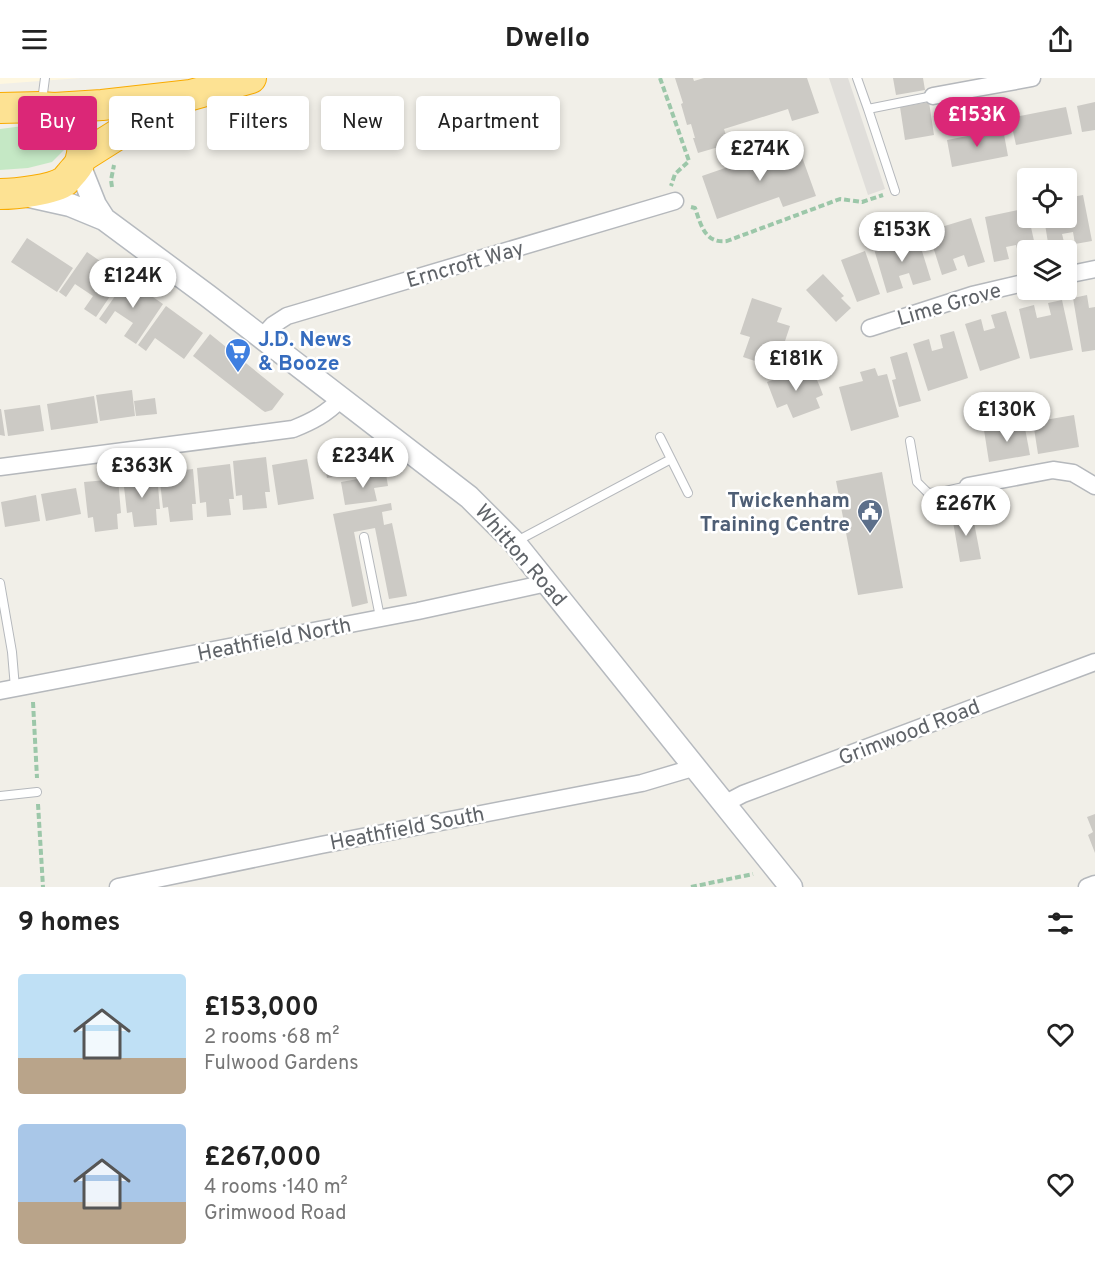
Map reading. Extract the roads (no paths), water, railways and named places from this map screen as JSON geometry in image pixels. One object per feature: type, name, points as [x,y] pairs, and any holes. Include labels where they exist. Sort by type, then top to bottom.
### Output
[{"type":"highway","points":[[97,105],[251,78]]},
{"type":"highway","points":[[10,194],[46,188],[64,182],[80,161],[120,133],[200,88]]},
{"type":"highway","points":[[0,108],[18,108]]},
{"type":"highway","points":[[80,161],[82,150]]},
{"type":"main road","name":"Whitton Road","points":[[80,161],[92,198],[105,219]]},
{"type":"main road","name":"Whitton Road","points":[[10,194],[70,205],[105,219],[469,497],[514,542],[784,878]]},
{"type":"street","points":[[933,96],[1032,78]]},
{"type":"street","name":"Erncroft Way","points":[[262,337],[273,325],[287,316],[675,201]]},
{"type":"street","points":[[1077,273],[1095,269]]},
{"type":"street","name":"Lime Grove","points":[[870,328],[972,295],[1017,285]]},
{"type":"street","points":[[0,467],[293,429],[328,412],[341,399]]},
{"type":"street","points":[[969,486],[1053,470],[1073,473],[1095,486]]},
{"type":"street","name":"Heathfield North","points":[[8,690],[418,611],[547,583]]},
{"type":"street","name":"Grimwood Road","points":[[724,804],[743,794],[1095,662]]},
{"type":"street","name":"Heathfield South","points":[[118,887],[642,783],[696,767]]},
{"type":"lane","points":[[45,78],[46,96]]},
{"type":"lane","points":[[857,78],[895,191]]},
{"type":"lane","points":[[868,109],[933,96]]},
{"type":"lane","points":[[660,437],[688,493]]},
{"type":"lane","points":[[910,441],[917,482],[928,493],[969,486]]},
{"type":"lane","points":[[514,542],[671,459]]},
{"type":"lane","points":[[364,537],[380,617]]},
{"type":"lane","points":[[0,583],[12,652],[8,690]]},
{"type":"lane","points":[[0,796],[37,792]]},
{"type":"place","name":"J.D. News & Booze","points":[[238,374]]},
{"type":"place","name":"Twickenham Training Centre","points":[[870,535]]}]
